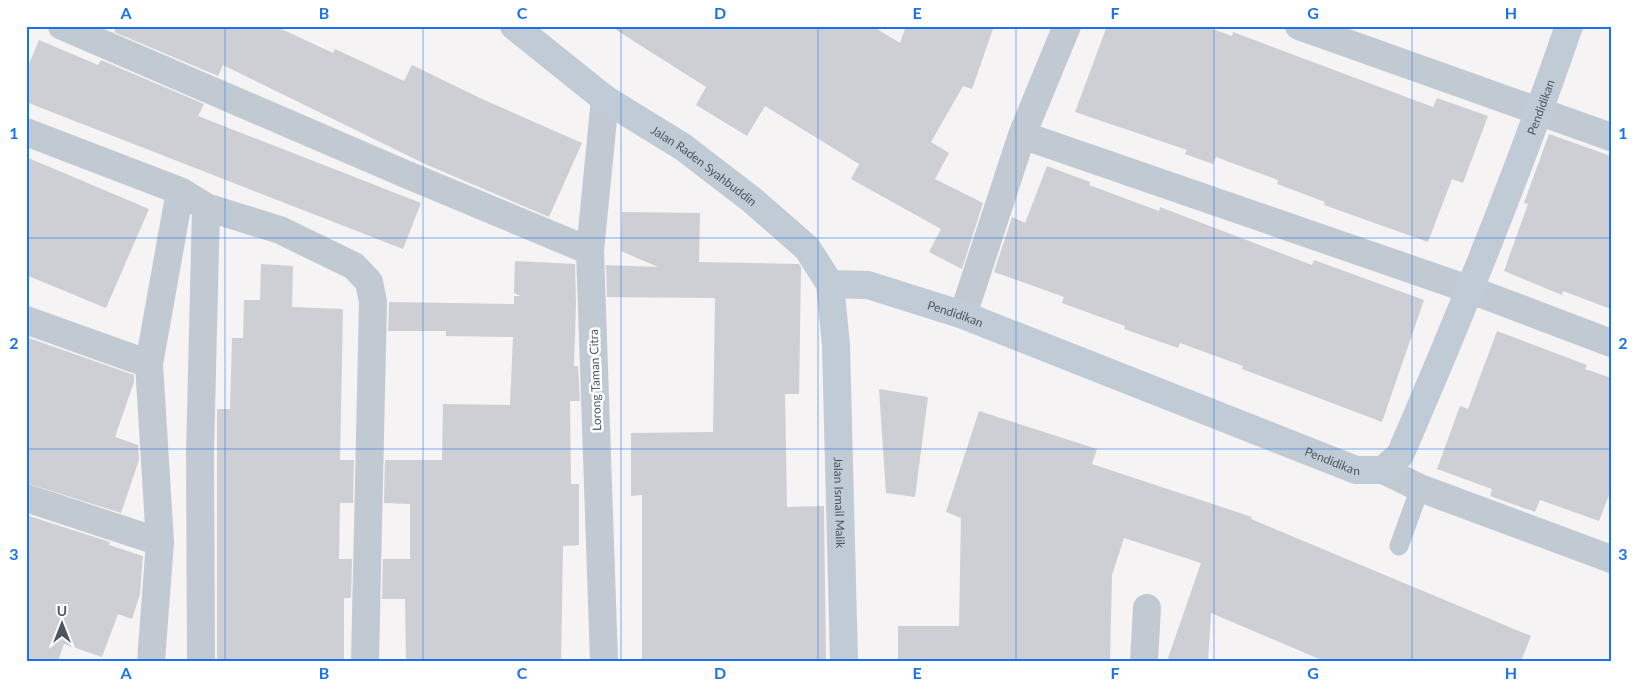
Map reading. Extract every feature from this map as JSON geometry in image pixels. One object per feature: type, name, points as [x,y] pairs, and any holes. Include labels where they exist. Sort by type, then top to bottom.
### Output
[{"type":"street","points":[[62,26],[403,173],[590,251]]},
{"type":"street","name":"Jalan Raden Syahbuddin","points":[[514,26],[606,99],[683,147],[752,200],[807,248],[830,284],[836,345]]},
{"type":"street","points":[[963,316],[1022,135],[1066,26]]},
{"type":"street","points":[[1299,26],[1611,137]]},
{"type":"street","name":"Pendidikan","points":[[830,284],[868,285],[963,316],[1356,470],[1383,470],[1400,455],[1471,290],[1540,113],[1569,26]]},
{"type":"street","name":"Lorong Taman Citra","points":[[604,661],[590,251],[606,99]]},
{"type":"street","points":[[26,132],[180,191],[206,207],[280,230],[354,266],[369,282],[373,302],[365,661]]},
{"type":"street","points":[[1022,135],[1471,290],[1611,343]]},
{"type":"street","points":[[151,661],[160,542],[149,364],[180,191]]},
{"type":"street","points":[[201,661],[200,454],[206,207]]},
{"type":"street","points":[[26,320],[149,364]]},
{"type":"street","name":"Jalan Ismail Malik","points":[[836,345],[844,661]]},
{"type":"street","points":[[1383,470],[1420,488],[1611,559]]},
{"type":"street","points":[[26,498],[160,542]]},
{"type":"street","points":[[1144,661],[1147,608]]},
{"type":"lane","points":[[1399,546],[1420,488]]},
{"type":"building","points":[[117,26],[275,26],[333,53],[335,49],[404,81],[412,65],[482,99],[582,143],[549,217],[425,164],[223,65],[218,76],[114,32]]},
{"type":"building","points":[[610,26],[872,26],[900,43],[906,26],[994,26],[972,89],[963,86],[931,142],[949,153],[935,179],[983,203],[962,269],[929,252],[941,229],[851,179],[859,164],[765,106],[747,136],[696,105],[706,87]]},
{"type":"building","points":[[1107,26],[1204,26],[1232,36],[1233,32],[1433,107],[1437,98],[1488,116],[1463,183],[1452,179],[1428,242],[1324,205],[1325,202],[1277,184],[1278,180],[1216,157],[1213,164],[1185,154],[1187,150],[1075,112]]},
{"type":"building","points":[[39,40],[98,65],[101,60],[204,104],[198,116],[421,203],[403,249],[26,102],[26,71]]},
{"type":"building","points":[[1549,134],[1611,156],[1611,309],[1563,291],[1562,295],[1504,271],[1528,204],[1524,203]]},
{"type":"building","points":[[26,157],[149,209],[106,308],[26,275]]},
{"type":"building","points":[[1047,166],[1090,182],[1089,185],[1159,211],[1160,207],[1312,265],[1314,260],[1424,300],[1382,422],[1242,369],[1243,366],[1180,343],[1178,348],[1124,329],[1125,326],[1062,303],[1064,297],[994,272],[1012,217],[1025,223]]},
{"type":"building","points":[[622,212],[700,213],[699,262],[799,264],[801,267],[799,394],[785,394],[787,507],[824,506],[826,661],[642,661],[642,495],[631,496],[631,433],[713,432],[715,298],[607,297],[606,265],[658,267],[621,251]]},
{"type":"building","points":[[515,261],[575,264],[574,366],[578,366],[580,401],[570,401],[571,484],[579,484],[579,545],[563,546],[561,661],[406,661],[405,599],[382,599],[383,559],[410,559],[410,504],[384,503],[385,460],[442,460],[443,404],[510,405],[513,337],[446,336],[446,331],[388,331],[389,302],[514,304],[514,296],[521,296],[514,293]]},
{"type":"building","points":[[261,264],[293,266],[292,307],[343,309],[340,460],[354,460],[353,503],[340,503],[339,559],[352,559],[351,598],[344,598],[344,661],[217,661],[217,409],[230,409],[232,338],[243,338],[244,300],[260,300]]},
{"type":"building","points":[[1497,331],[1587,365],[1585,369],[1611,378],[1611,490],[1599,521],[1540,500],[1535,512],[1490,496],[1492,489],[1437,469],[1460,406],[1468,409]]},
{"type":"building","points":[[26,337],[134,375],[134,382],[115,437],[138,445],[139,460],[121,513],[26,483]]},
{"type":"building","points":[[879,389],[928,397],[915,497],[886,493]]},
{"type":"building","points":[[979,411],[1097,449],[1092,464],[1252,517],[1251,519],[1531,636],[1521,661],[1324,661],[1211,613],[1208,661],[1167,661],[1201,563],[1124,538],[1112,575],[1110,661],[898,661],[898,626],[959,626],[961,518],[946,512]]},
{"type":"building","points":[[26,515],[110,542],[109,545],[143,556],[140,594],[132,619],[118,614],[102,657],[64,644],[58,661],[26,661]]}]
